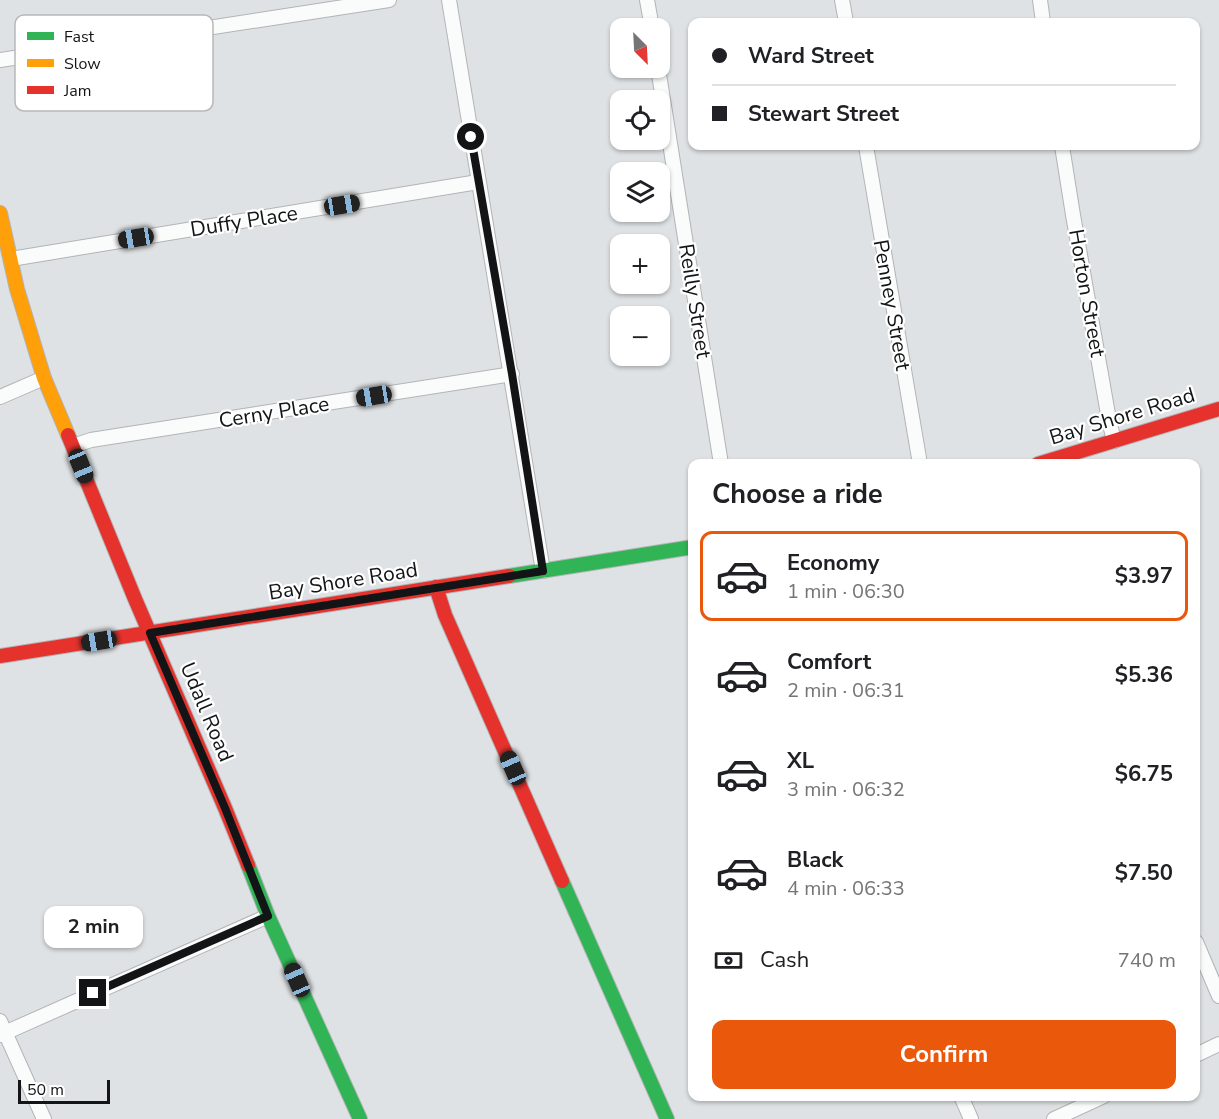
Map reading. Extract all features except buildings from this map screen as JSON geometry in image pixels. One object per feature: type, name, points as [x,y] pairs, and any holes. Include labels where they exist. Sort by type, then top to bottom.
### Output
[{"type":"street","points":[[213,27],[388,0]]},
{"type":"street","points":[[449,0],[543,571]]},
{"type":"street","points":[[647,0],[650,18]]},
{"type":"street","points":[[842,0],[845,18]]},
{"type":"street","points":[[1040,0],[1042,18]]},
{"type":"street","points":[[0,60],[15,58]]},
{"type":"street","name":"Reilly Street","points":[[660,78],[721,459]]},
{"type":"street","name":"Penney Street","points":[[867,150],[919,459]]},
{"type":"street","name":"Horton Street","points":[[1063,150],[1114,441]]},
{"type":"street","name":"Duffy Place","points":[[10,259],[478,182]]},
{"type":"street","name":"Udall Road","points":[[0,213],[17,290],[44,378],[225,808],[268,916],[360,1119]]},
{"type":"street","name":"Cerny Place","points":[[73,446],[91,440],[512,374]]},
{"type":"street","points":[[0,398],[44,378]]},
{"type":"street","name":"Bay Shore Road","points":[[1055,459],[1219,409]]},
{"type":"street","name":"Bay Shore Road","points":[[0,656],[688,548]]},
{"type":"street","points":[[436,587],[445,615],[667,1119]]},
{"type":"street","points":[[44,1119],[2,1029],[268,916]]},
{"type":"street","points":[[1200,951],[1219,996]]},
{"type":"street","points":[[1200,1053],[1219,1044]]},
{"type":"street","points":[[963,1101],[971,1119]]},
{"type":"street","points":[[1054,1119],[1093,1101]]},
{"type":"traffic: fast","points":[[509,576],[688,548]]},
{"type":"traffic: fast","points":[[248,865],[268,916],[360,1119]]},
{"type":"traffic: fast","points":[[562,881],[667,1119]]},
{"type":"traffic: slow","points":[[0,213],[17,289],[44,378],[68,435]]},
{"type":"traffic: jam","points":[[1054,459],[1219,409]]},
{"type":"traffic: jam","points":[[68,435],[248,865]]},
{"type":"traffic: jam","points":[[0,656],[509,576]]},
{"type":"traffic: jam","points":[[436,587],[445,615],[562,881]]},
{"type":"route","points":[[93,993],[268,916],[225,808],[150,633],[543,571],[471,137]]}]
